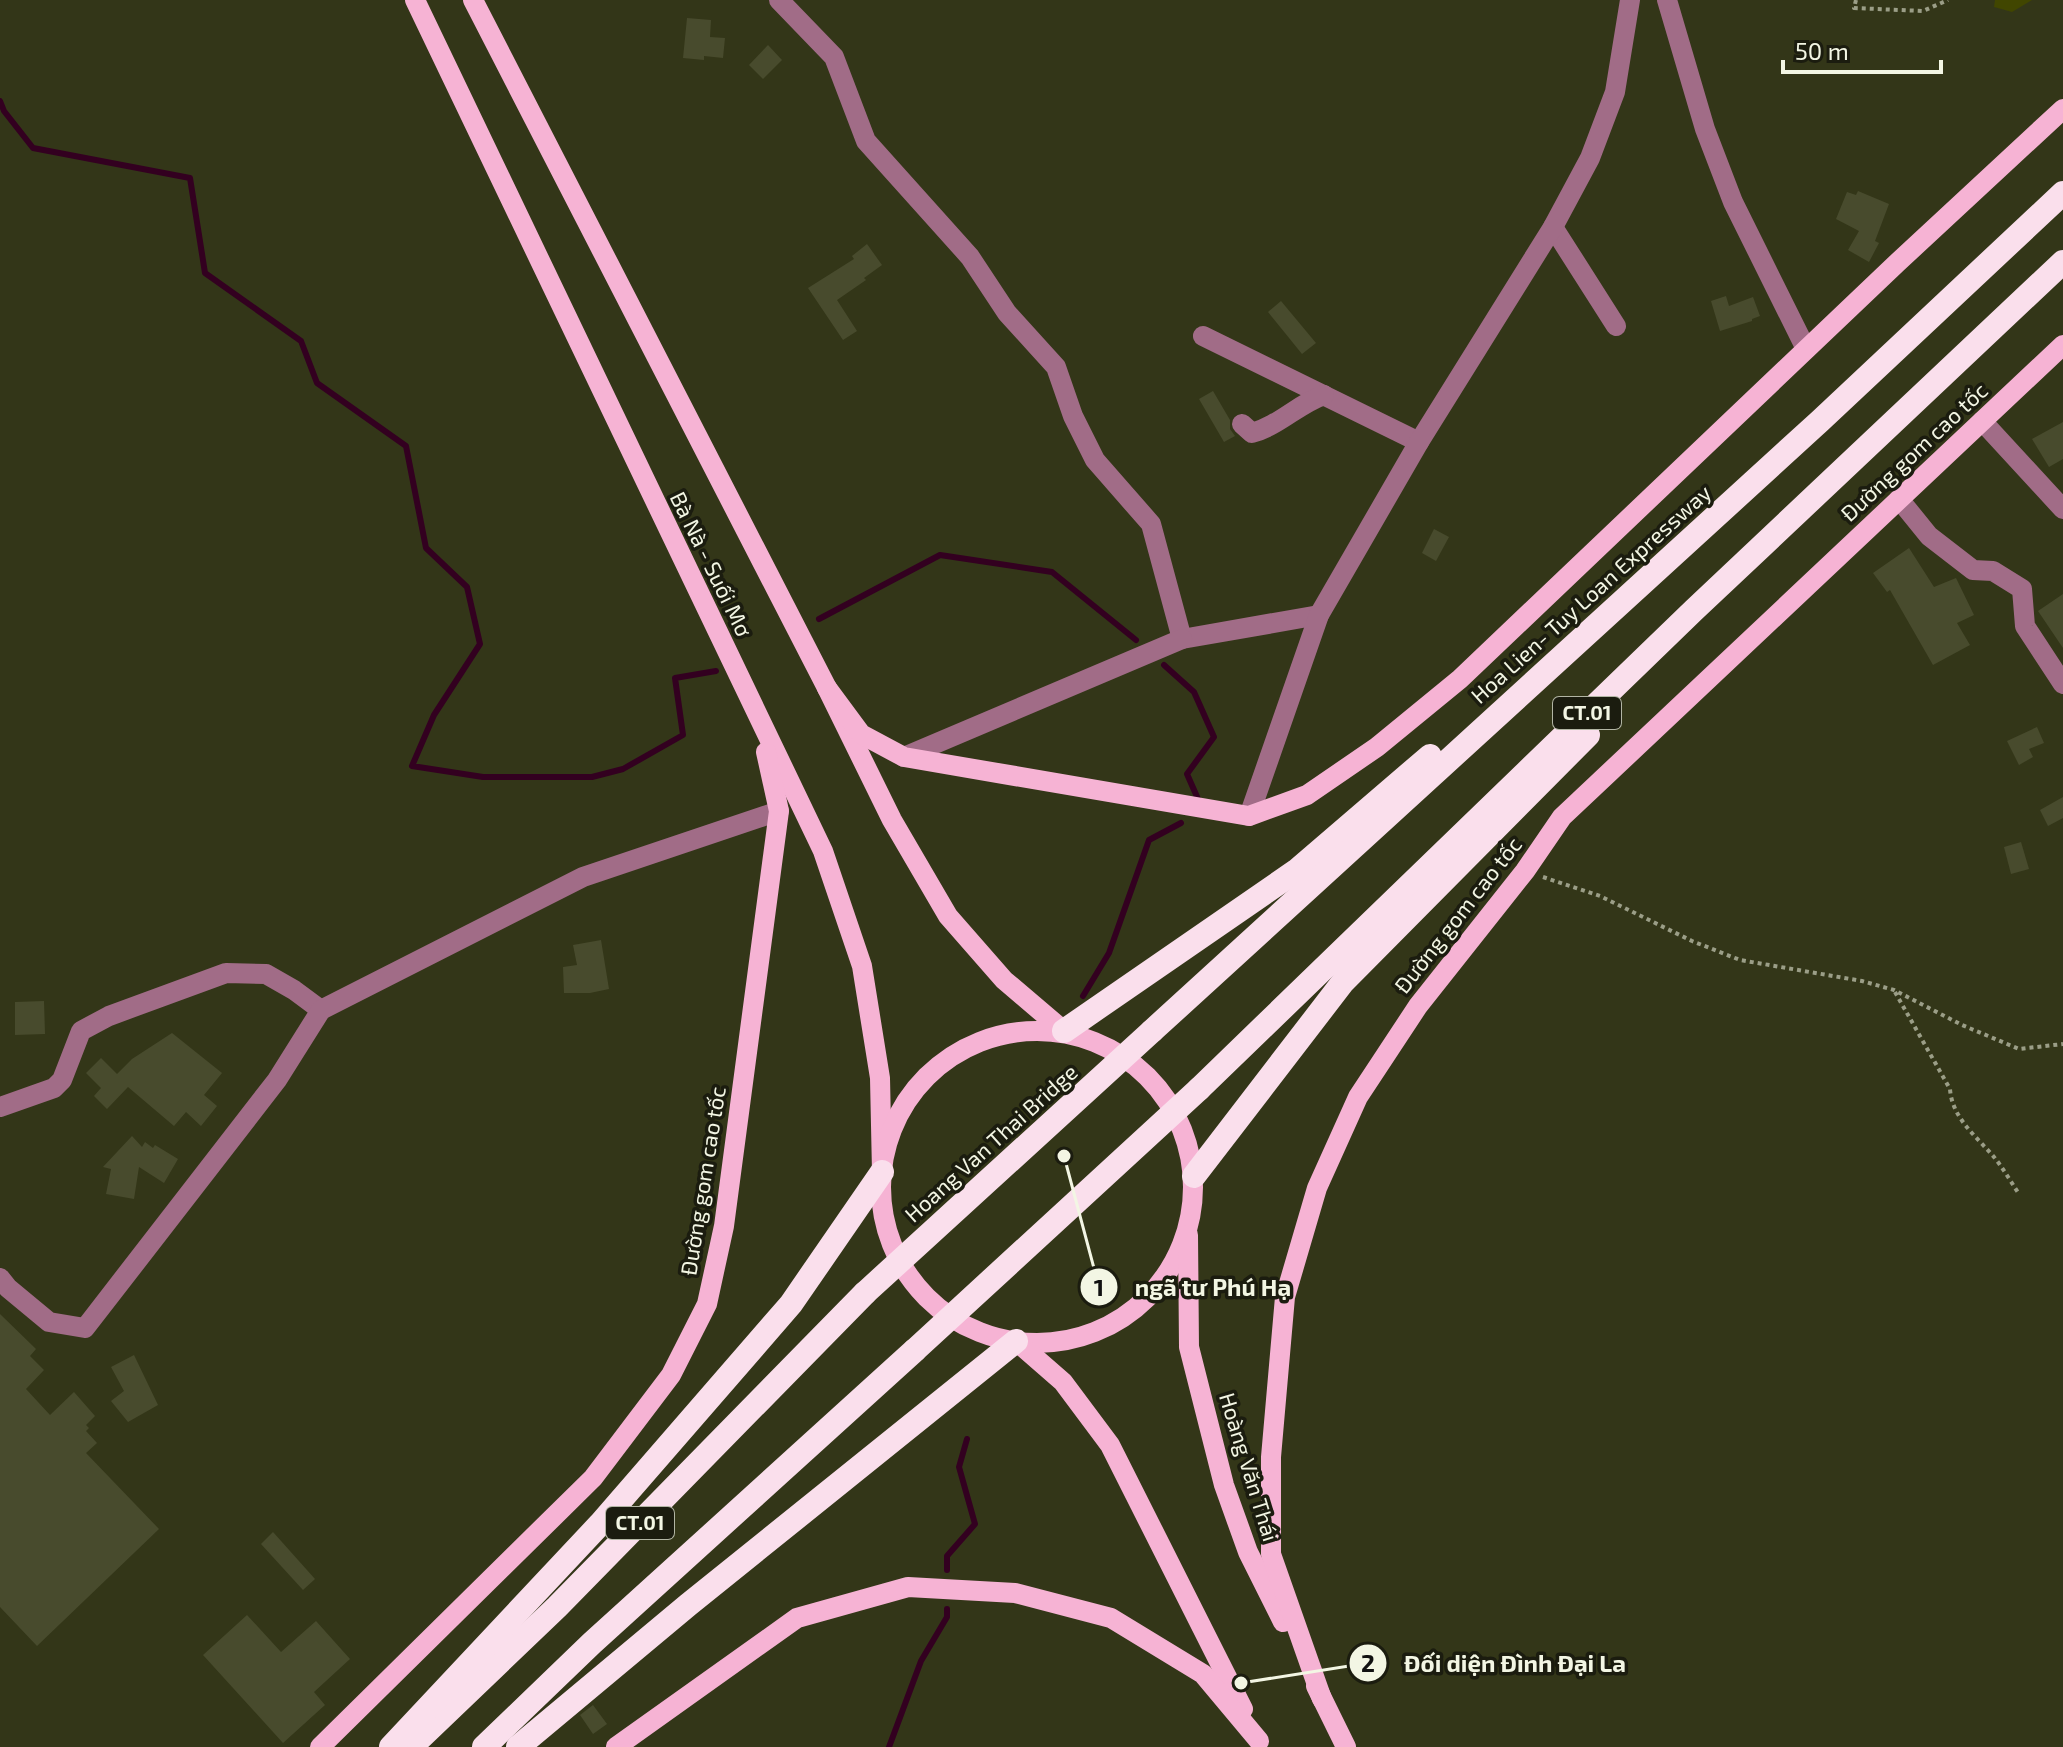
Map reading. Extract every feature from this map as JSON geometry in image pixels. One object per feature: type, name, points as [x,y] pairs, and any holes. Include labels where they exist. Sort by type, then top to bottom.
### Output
[{"type":"highway","name":"Hoa Lien- Tuy Loan Expressway","points":[[1152,1031],[1820,421],[2063,193]]},
{"type":"highway","name":"CT.01","points":[[484,1747],[592,1643],[1199,1089],[1694,610],[2063,262]]},
{"type":"highway","points":[[1194,1176],[1343,982],[1978,341]]},
{"type":"highway","points":[[1064,1031],[1296,871],[1820,421]]},
{"type":"highway","name":"Hoang Van Thai Bridge","points":[[411,1747],[557,1607],[865,1293],[1152,1031]]},
{"type":"highway","points":[[391,1747],[600,1524],[791,1304],[882,1172]]},
{"type":"highway","points":[[518,1747],[688,1605],[1016,1341]]},
{"type":"main road","name":"Bà Nà - Suối Mơ","points":[[415,0],[823,851],[862,966],[880,1078],[885,1223],[905,1270],[939,1309],[983,1334],[1016,1341]]},
{"type":"main road","name":"Bà Nà - Suối Mơ","points":[[473,0],[892,820],[948,916],[1004,980],[1064,1031]]},
{"type":"main road","points":[[827,688],[861,734],[904,757],[1249,816],[1307,795],[1377,747],[1460,679],[2063,109]]},
{"type":"main road","name":"Đường gom cao tốc","points":[[1322,1699],[1271,1554],[1271,1457],[1285,1297],[1317,1188],[1358,1097],[1418,1006],[1525,871],[1562,817],[2063,345]]},
{"type":"main road","name":"Đường gom cao tốc","points":[[320,1747],[593,1478],[671,1375],[707,1304],[724,1226],[779,811],[757,717]]},
{"type":"main road","points":[[882,1172],[895,1122],[923,1079],[964,1048],[1012,1031],[1064,1031],[1113,1049],[1154,1081],[1181,1125],[1194,1176],[1188,1228],[1167,1275],[1130,1313],[1084,1337],[1037,1344],[1016,1341]]},
{"type":"main road","name":"Hoàng Văn Thái","points":[[1188,1228],[1189,1347],[1224,1485],[1248,1552],[1346,1747]]},
{"type":"main road","points":[[1016,1341],[1063,1382],[1110,1445],[1260,1744]]},
{"type":"main road","points":[[616,1747],[797,1618],[908,1587],[1015,1593],[1111,1618],[1203,1674],[1260,1744]]},
{"type":"street","points":[[779,0],[834,57],[866,141],[970,257],[1007,313],[1056,367],[1073,416],[1095,460],[1151,524],[1182,639]]},
{"type":"street","points":[[1249,816],[1319,615],[1419,442],[1553,227],[1590,158],[1615,92],[1630,0]]},
{"type":"street","points":[[1667,0],[1705,129],[1733,202],[1806,349]]},
{"type":"street","points":[[1553,227],[1616,326]]},
{"type":"street","points":[[1203,336],[1419,442]]},
{"type":"street","points":[[1242,424],[1252,433],[1270,428],[1308,401],[1324,395]]},
{"type":"street","points":[[1982,421],[2063,509]]},
{"type":"street","points":[[1899,499],[1929,536],[1973,570],[1993,571],[2022,589],[2025,626],[2063,684]]},
{"type":"street","points":[[904,757],[1182,639],[1319,615]]},
{"type":"street","points":[[0,1278],[49,1322],[85,1328],[277,1080],[321,1010],[583,877],[779,811]]},
{"type":"street","points":[[0,1107],[54,1088],[62,1080],[81,1031],[109,1016],[226,973],[266,974],[321,1010]]},
{"type":"path","points":[[1856,0],[1854,8],[1923,11],[1948,0]]},
{"type":"path","points":[[1525,871],[1600,896],[1692,941],[1740,960],[1862,981],[1894,990],[1962,1025],[2019,1049],[2063,1044]]},
{"type":"path","points":[[1894,990],[1950,1089],[1956,1110],[2019,1194]]},
{"type":"shaded area","points":[[1995,0],[2032,0],[2012,12],[1994,7]]},
{"type":"building","points":[[687,18],[711,20],[710,37],[725,38],[723,58],[683,58]]},
{"type":"building","points":[[768,45],[782,60],[763,79],[749,65]]},
{"type":"building","points":[[1858,191],[1889,204],[1875,241],[1879,243],[1869,262],[1848,250],[1859,231],[1836,219],[1847,192],[1856,195]]},
{"type":"building","points":[[867,244],[882,265],[837,300],[857,331],[843,340],[808,288],[854,259],[852,256]]},
{"type":"building","points":[[1726,296],[1729,306],[1753,297],[1760,316],[1720,331],[1711,301]]},
{"type":"building","points":[[1281,301],[1316,343],[1302,354],[1268,312]]},
{"type":"building","points":[[1213,391],[1230,420],[1230,429],[1235,436],[1224,442],[1199,399]]},
{"type":"building","points":[[2063,422],[2063,459],[2049,467],[2032,439]]},
{"type":"building","points":[[1434,529],[1449,537],[1436,561],[1422,553]]},
{"type":"building","points":[[1909,548],[1934,587],[1956,578],[1974,615],[1957,623],[1970,645],[1933,665],[1890,590],[1887,592],[1873,573]]},
{"type":"building","points":[[2063,594],[2063,648],[2038,611]]},
{"type":"building","points":[[2037,727],[2044,743],[2029,749],[2033,757],[2019,765],[2007,741]]},
{"type":"building","points":[[2063,797],[2063,818],[2048,826],[2040,810]]},
{"type":"building","points":[[2021,842],[2029,869],[2011,874],[2004,847]]},
{"type":"building","points":[[601,940],[609,989],[564,993],[563,967],[577,965],[573,945]]},
{"type":"building","points":[[44,1001],[45,1034],[15,1035],[15,1002]]},
{"type":"building","points":[[172,1033],[222,1073],[204,1095],[217,1106],[201,1126],[186,1112],[174,1126],[128,1087],[107,1109],[94,1096],[101,1088],[86,1073],[101,1058],[117,1074],[132,1059]]},
{"type":"building","points":[[132,1136],[142,1147],[145,1142],[153,1148],[155,1145],[178,1159],[164,1183],[139,1167],[134,1199],[106,1194],[111,1169],[103,1167]]},
{"type":"building","points":[[0,1314],[36,1349],[30,1356],[44,1370],[26,1389],[50,1415],[74,1392],[95,1416],[86,1425],[89,1428],[86,1431],[97,1443],[86,1453],[159,1529],[37,1646],[0,1607]]},
{"type":"building","points":[[134,1355],[158,1405],[128,1422],[111,1401],[124,1391],[111,1367]]},
{"type":"building","points":[[273,1532],[315,1579],[303,1590],[261,1544]]},
{"type":"building","points":[[247,1615],[281,1652],[316,1621],[350,1659],[314,1692],[325,1705],[283,1743],[203,1655]]},
{"type":"building","points":[[593,1705],[607,1724],[593,1734],[580,1715]]},
{"type":"waterway","points":[[0,101],[4,111],[33,148],[190,178],[205,273],[301,341],[317,383],[406,446],[426,548],[467,587],[480,644],[434,715],[412,766],[483,777],[592,777],[623,769],[683,735],[675,678],[716,671]]},
{"type":"waterway","points":[[819,619],[940,555],[1052,572],[1136,640]]},
{"type":"waterway","points":[[1164,665],[1194,692],[1214,737],[1187,774],[1198,799]]},
{"type":"waterway","points":[[1083,996],[1109,953],[1149,840],[1181,823]]},
{"type":"waterway","points":[[947,1570],[947,1556],[975,1524],[959,1467],[967,1439]]},
{"type":"waterway","points":[[889,1747],[921,1661],[947,1617],[947,1609]]},
{"type":"place","name":"ngã tư Phú Hạ","points":[[1064,1156]]},
{"type":"place","name":"Đối diện Đình Đại La","points":[[1241,1683]]}]
